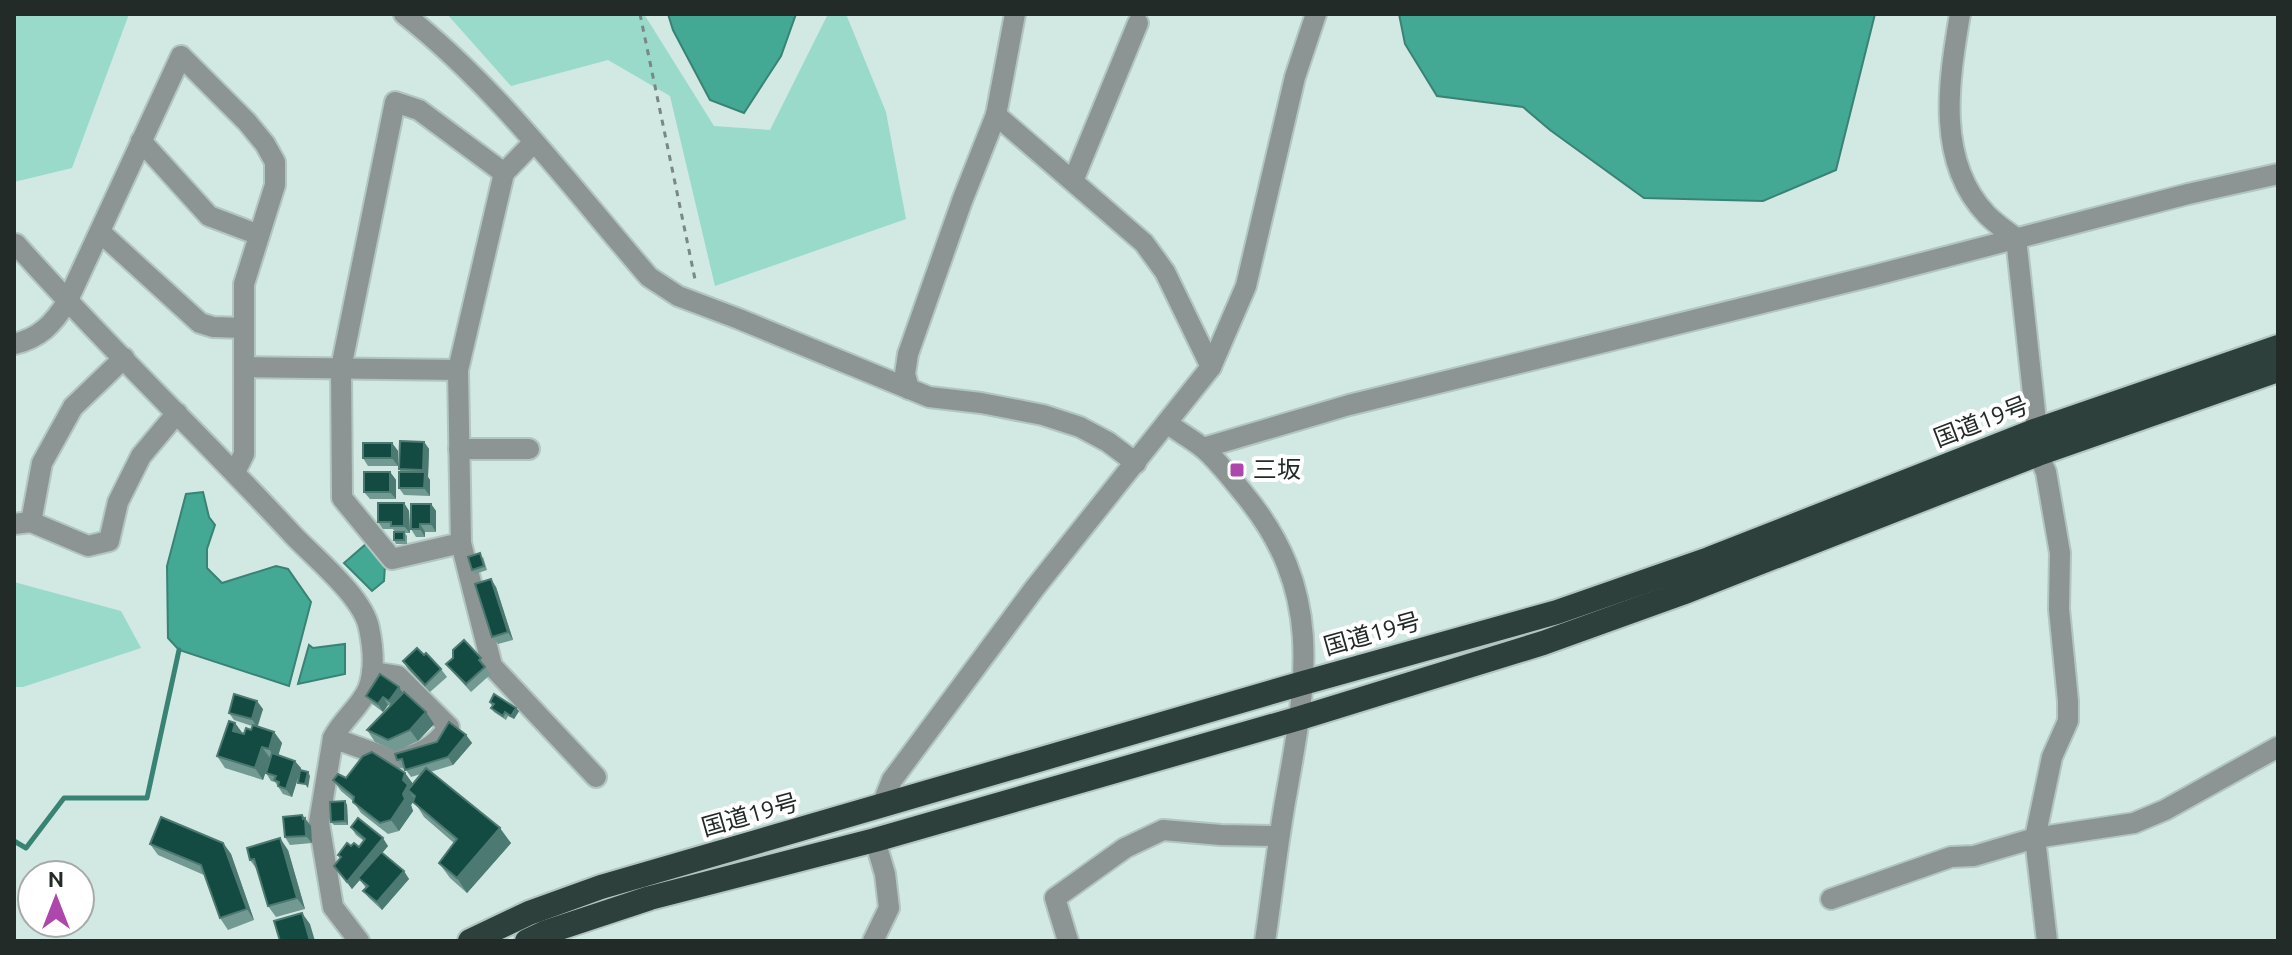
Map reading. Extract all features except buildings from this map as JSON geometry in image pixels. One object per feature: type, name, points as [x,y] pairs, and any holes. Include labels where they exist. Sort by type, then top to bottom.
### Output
[{"type":"highway","name":"国道19号","points":[[527,941],[650,898],[875,840],[1300,718],[1543,643],[1682,593],[2038,442],[2278,347]]},
{"type":"highway","name":"国道19号","points":[[470,941],[529,913],[601,887],[1557,612],[2038,442],[2278,370]]},
{"type":"street","points":[[404,14],[476,77],[649,277],[678,296],[929,397],[981,403],[1080,427],[1108,442],[1136,463]]},
{"type":"street","points":[[909,389],[905,374],[908,354],[996,115],[1015,14]]},
{"type":"street","points":[[882,805],[892,780],[1034,589],[1211,367],[1246,286],[1295,77],[1316,14]]},
{"type":"street","points":[[1960,14],[1950,71],[1950,145],[1963,178],[1986,214],[2016,238],[2038,442],[2060,553],[2059,609],[2068,721],[2052,757],[2035,838],[2047,941]]},
{"type":"street","points":[[1073,181],[1138,23]]},
{"type":"street","points":[[14,344],[31,340],[53,324],[67,302],[181,56],[247,122],[275,162],[275,185],[244,284],[244,454],[235,472]]},
{"type":"street","points":[[461,543],[392,559],[342,498],[341,368],[395,102],[419,110],[504,173]]},
{"type":"street","points":[[996,115],[1144,243],[1165,272],[1211,367]]},
{"type":"street","points":[[141,141],[209,216],[259,235]]},
{"type":"street","points":[[534,142],[504,173],[458,370],[461,543],[492,666],[596,777]]},
{"type":"street","points":[[1203,448],[1349,405],[2278,174]]},
{"type":"street","points":[[100,232],[200,323],[213,327],[244,328]]},
{"type":"street","points":[[14,245],[235,472],[358,605],[369,625],[372,672],[367,690],[339,725],[333,738],[319,823],[333,907],[359,941]]},
{"type":"street","points":[[124,358],[73,407],[42,463],[22,523],[88,546],[109,541],[118,502],[141,456],[177,413]]},
{"type":"street","points":[[244,367],[458,370]]},
{"type":"street","points":[[1168,424],[1203,448],[1259,512],[1284,555],[1300,605],[1303,633],[1300,718],[1279,836],[1265,941]]},
{"type":"street","points":[[459,449],[529,449]]},
{"type":"street","points":[[333,738],[391,759],[435,746],[449,727],[398,676],[372,672]]},
{"type":"street","points":[[1831,899],[1951,857],[1974,856],[2035,838],[2134,823],[2165,810],[2278,747]]},
{"type":"street","points":[[1068,941],[1055,898],[1125,848],[1163,830],[1279,836]]},
{"type":"street","points":[[873,941],[889,908],[885,874],[875,840]]},
{"type":"path","points":[[640,14],[700,303]]},
{"type":"shaded area","points":[[14,14],[129,14],[72,168],[14,182]]},
{"type":"shaded area","points":[[447,14],[644,14],[714,126],[770,130],[828,14],[846,14],[886,112],[906,219],[715,286],[670,96],[608,60],[511,86]]},
{"type":"shaded area","points":[[668,14],[796,14],[781,56],[744,113],[710,100],[673,30]]},
{"type":"shaded area","points":[[1399,14],[1875,14],[1836,170],[1763,201],[1644,198],[1523,107],[1437,96],[1405,44]]},
{"type":"shaded area","points":[[203,492],[209,517],[215,525],[207,549],[207,568],[222,583],[276,566],[288,569],[311,602],[289,686],[179,650],[168,638],[167,566],[186,494]]},
{"type":"shaded area","points":[[366,544],[385,565],[384,581],[372,591],[344,563]]},
{"type":"shaded area","points":[[14,582],[121,611],[141,648],[23,687],[14,687]]},
{"type":"shaded area","points":[[345,644],[345,674],[298,684],[309,645],[313,648]]},
{"type":"waterway","points":[[14,841],[26,848],[64,798],[147,798],[179,650]]},
{"type":"place","name":"三坂","points":[[1237,470]]}]
